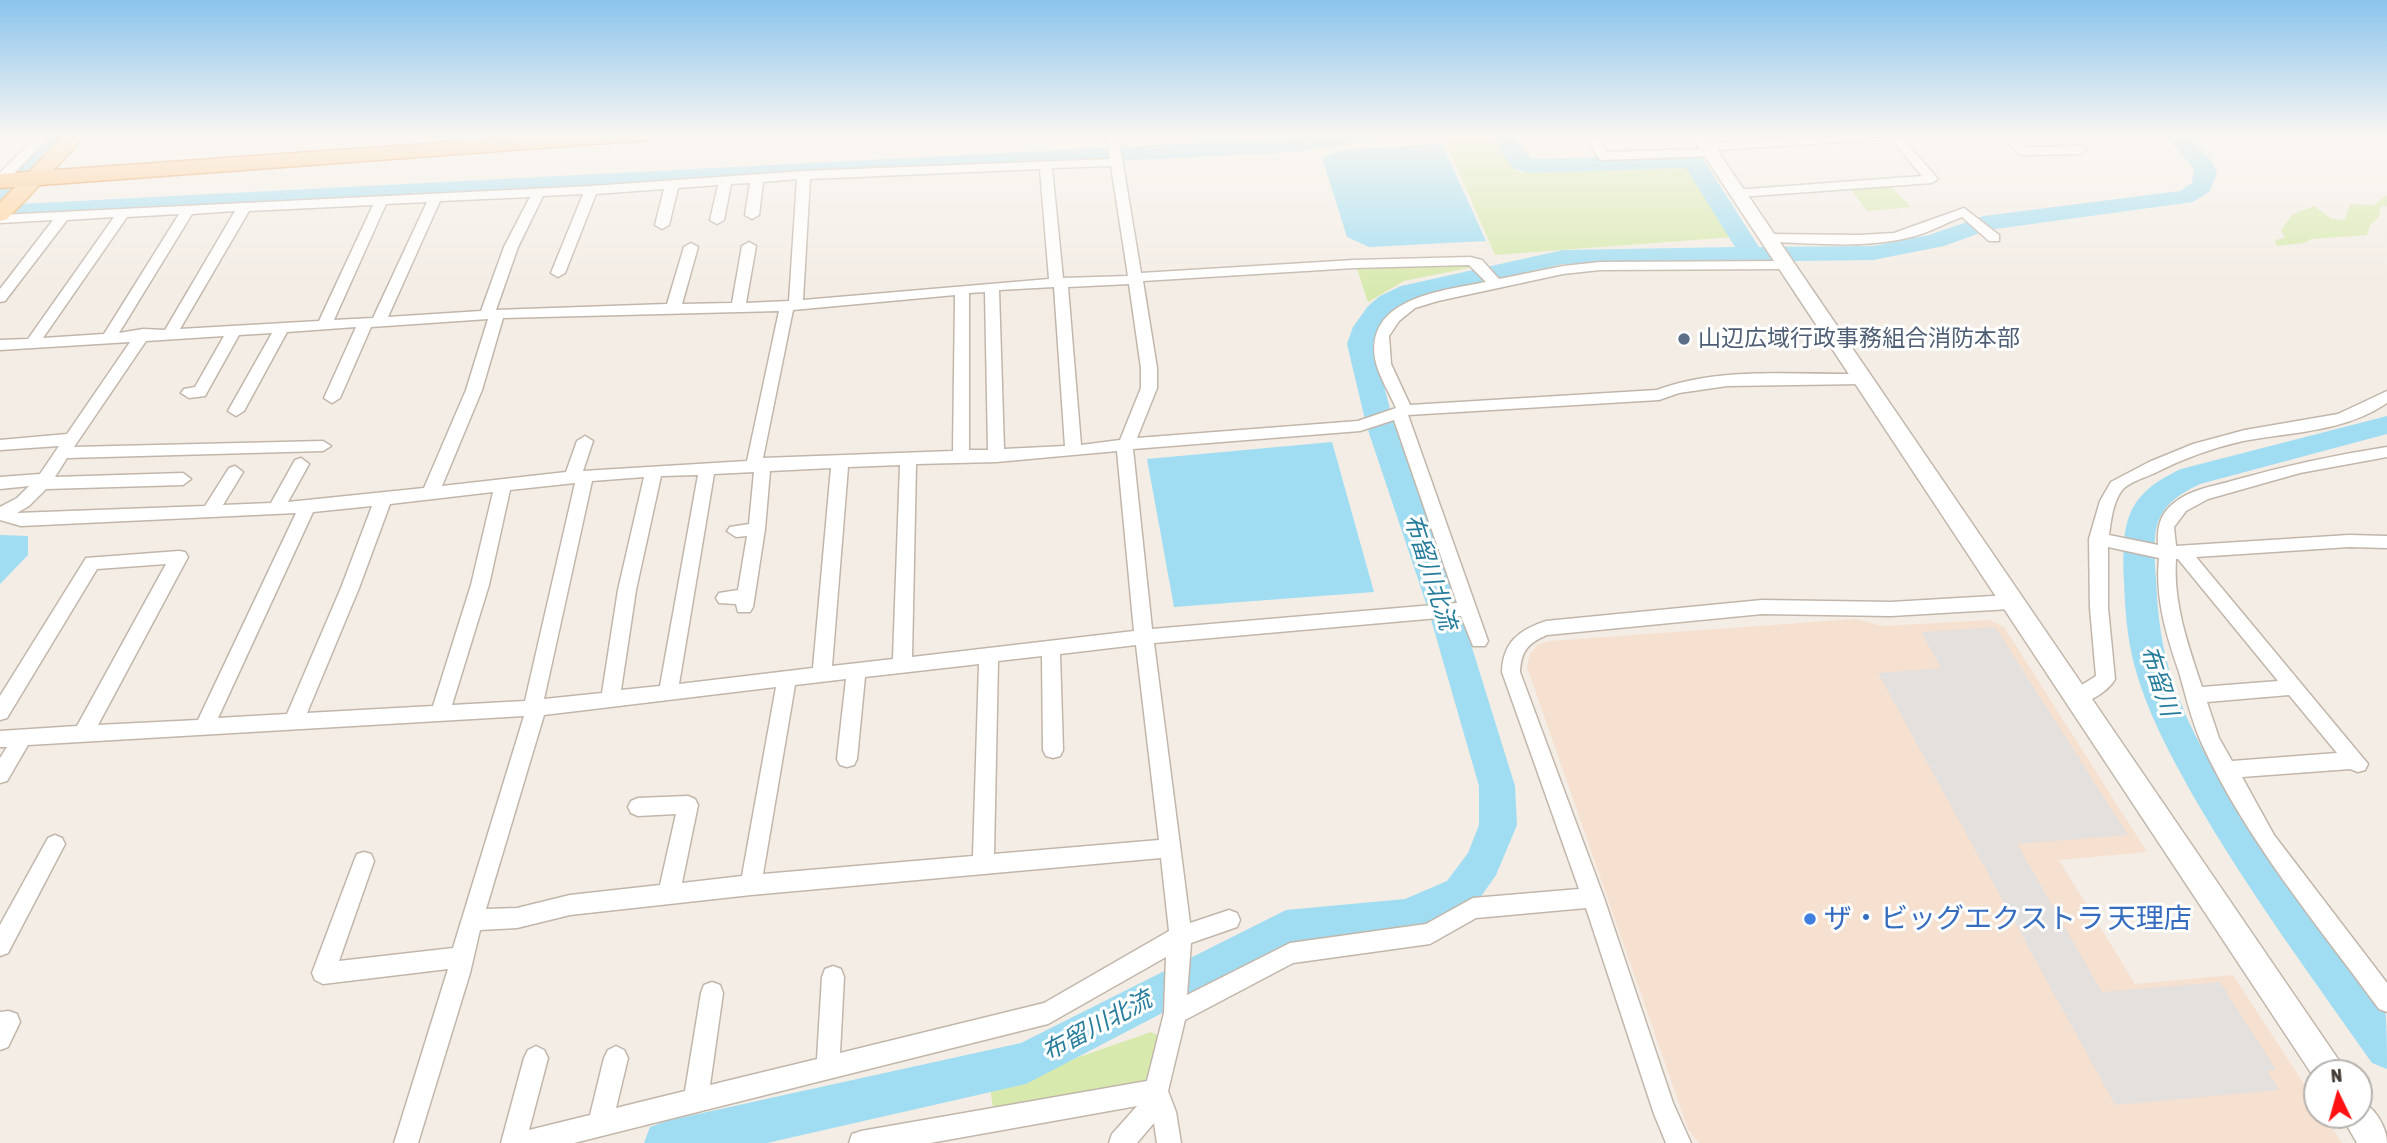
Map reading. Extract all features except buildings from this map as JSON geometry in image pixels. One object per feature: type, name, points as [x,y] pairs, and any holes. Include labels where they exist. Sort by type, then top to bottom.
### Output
[{"type":"main road","points":[[2,214],[24,187]]},
{"type":"street","points":[[2,214],[124,212],[627,187]]},
{"type":"street","points":[[662,225],[671,187]]},
{"type":"street","points":[[717,220],[724,187]]},
{"type":"street","points":[[752,215],[756,187]]},
{"type":"street","points":[[725,598],[745,602],[757,529],[758,464],[791,305],[803,187]]},
{"type":"street","points":[[1048,187],[1068,353],[1073,451]]},
{"type":"street","points":[[1121,187],[1149,368],[1149,388],[1125,447],[1144,637],[1172,848],[1179,946],[1175,1008],[1156,1091],[1145,1115],[1121,1143]]},
{"type":"street","points":[[1735,187],[2010,602],[2320,1059]]},
{"type":"street","points":[[1739,193],[1817,187]]},
{"type":"street","points":[[558,273],[591,190]]},
{"type":"street","points":[[430,494],[474,390],[511,247],[539,192]]},
{"type":"street","points":[[332,398],[436,196]]},
{"type":"street","points":[[324,326],[382,199]]},
{"type":"street","points":[[171,333],[246,206]]},
{"type":"street","points":[[109,337],[189,208]]},
{"type":"street","points":[[33,342],[124,212]]},
{"type":"street","points":[[1479,641],[1384,364],[1382,337],[1394,318],[1410,305],[1435,297],[1563,270],[1779,252],[1908,234],[1946,216],[1964,212],[1991,235]]},
{"type":"street","points":[[0,298],[65,214]]},
{"type":"street","points":[[738,308],[749,246]]},
{"type":"street","points":[[673,309],[691,247]]},
{"type":"street","points":[[0,345],[144,334],[492,315],[791,305],[992,287],[1354,264],[1470,261],[1477,263],[1495,284]]},
{"type":"street","points":[[992,287],[996,456]]},
{"type":"street","points":[[961,458],[962,290]]},
{"type":"street","points":[[236,411],[282,328]]},
{"type":"street","points":[[189,393],[200,392],[234,330]]},
{"type":"street","points":[[1,514],[23,502],[43,481],[144,334]]},
{"type":"street","points":[[1,514],[21,520],[307,508],[579,476],[758,464],[961,458],[1073,451],[1125,447],[1156,441],[1360,426],[1400,412],[1659,396],[1666,391],[1703,384],[1863,379]]},
{"type":"street","points":[[2076,698],[2106,679],[2102,654],[2103,539],[2107,503],[2118,485],[2193,448],[2258,433],[2316,426],[2358,412],[2387,396]]},
{"type":"street","points":[[405,1143],[459,973],[461,957],[536,708],[534,696],[584,441]]},
{"type":"street","points":[[0,445],[323,446]]},
{"type":"street","points":[[2387,452],[2300,467],[2265,476],[2252,483],[2202,495],[2180,508],[2165,526],[2170,552],[2166,577],[2174,630],[2193,695],[2210,740],[2267,841],[2387,1000]]},
{"type":"street","points":[[902,665],[908,460]]},
{"type":"street","points":[[822,675],[840,462]]},
{"type":"street","points":[[276,509],[301,464]]},
{"type":"street","points":[[668,693],[707,468]]},
{"type":"street","points":[[210,512],[235,471]]},
{"type":"street","points":[[610,699],[628,590],[654,471]]},
{"type":"street","points":[[0,482],[183,480]]},
{"type":"street","points":[[440,714],[480,585],[503,485]]},
{"type":"street","points":[[293,723],[350,588],[383,499]]},
{"type":"street","points":[[204,728],[307,508]]},
{"type":"street","points":[[736,531],[757,529]]},
{"type":"street","points":[[2103,539],[2170,552],[2349,541],[2387,542]]},
{"type":"street","points":[[2170,552],[2293,687],[2356,762],[2227,770]]},
{"type":"street","points":[[0,712],[92,563],[179,557],[83,734]]},
{"type":"street","points":[[1679,1143],[1662,1106],[1593,898],[1511,672],[1511,656],[1521,639],[1546,628],[1762,607],[1891,609],[2010,602]]},
{"type":"street","points":[[0,739],[536,708],[1144,637],[1467,609]]},
{"type":"street","points":[[1051,648],[1053,750]]},
{"type":"street","points":[[983,864],[989,655]]},
{"type":"street","points":[[847,759],[856,670]]},
{"type":"street","points":[[751,885],[787,679]]},
{"type":"street","points":[[2193,695],[2293,687]]},
{"type":"street","points":[[0,775],[23,737]]},
{"type":"street","points":[[638,807],[688,805],[670,894]]},
{"type":"street","points":[[0,946],[55,844]]},
{"type":"street","points":[[473,920],[517,918],[570,905],[751,885],[1172,848]]},
{"type":"street","points":[[364,860],[323,973],[461,957]]},
{"type":"street","points":[[1175,1008],[1290,953],[1430,934],[1473,908],[1593,898]]},
{"type":"street","points":[[525,1143],[1048,1013],[1229,920]]},
{"type":"street","points":[[828,1067],[833,977]]},
{"type":"street","points":[[696,1100],[712,993]]},
{"type":"street","points":[[0,1023],[9,1022],[0,1039]]},
{"type":"street","points":[[513,1143],[536,1058]]},
{"type":"street","points":[[600,1124],[616,1058]]},
{"type":"street","points":[[862,1143],[1156,1091]]},
{"type":"street","points":[[1156,1091],[1164,1112],[1170,1143]]},
{"type":"shaded area","points":[[1855,619],[1882,626],[1989,620],[2004,627],[2147,852],[2059,860],[2135,984],[2233,975],[2303,1082],[2303,1129],[2333,1129],[2342,1143],[1699,1143],[1688,1129],[1527,667],[1530,654],[1537,645],[1550,641]]},
{"type":"shaded area","points":[[1995,627],[2128,835],[2017,844],[2102,992],[2220,982],[2276,1070],[2267,1071],[2279,1090],[2115,1105],[1878,673],[1941,668],[1921,632]]},
{"type":"green space","points":[[1466,187],[1702,187],[1734,237],[1495,255]]},
{"type":"green space","points":[[1849,187],[1891,187],[1911,207],[1867,211]]},
{"type":"green space","points":[[2387,195],[2387,206],[2380,207],[2379,217],[2370,225],[2367,235],[2311,239],[2304,243],[2277,246],[2275,240],[2285,238],[2281,230],[2293,214],[2314,206],[2332,219],[2345,220],[2350,204],[2374,205]]},
{"type":"green space","points":[[1468,263],[1473,267],[1404,281],[1368,302],[1356,266]]},
{"type":"green space","points":[[1151,1032],[1159,1036],[1145,1083],[993,1108],[990,1088]]},
{"type":"water","points":[[1331,187],[1462,187],[1486,241],[1369,247],[1347,237]]},
{"type":"water","points":[[1332,442],[1374,592],[1174,607],[1147,459]]},
{"type":"water","points":[[0,535],[28,536],[28,555],[0,584]]},
{"type":"waterway","points":[[0,196],[9,187]]},
{"type":"waterway","points":[[0,212],[476,187]]},
{"type":"waterway","points":[[1710,187],[1751,253]]},
{"type":"waterway","name":"布留川北流","points":[[666,1143],[1026,1063],[1286,928],[1407,917],[1461,893],[1483,863],[1498,825],[1497,786],[1444,609],[1380,424],[1360,344],[1366,327],[1389,301],[1410,291],[1563,257],[1873,253],[1935,241],[1984,223],[2185,197],[2201,187]]},
{"type":"waterway","name":"布留川","points":[[2387,425],[2191,476],[2176,483],[2154,500],[2142,519],[2138,537],[2142,623],[2151,665],[2177,735],[2243,848],[2387,1048]]},
{"type":"place","name":"山辺広域行政事務組合消防本部","points":[[1684,339]]},
{"type":"place","name":"ザ・ビッグエクストラ 天理店","points":[[1810,919]]}]
